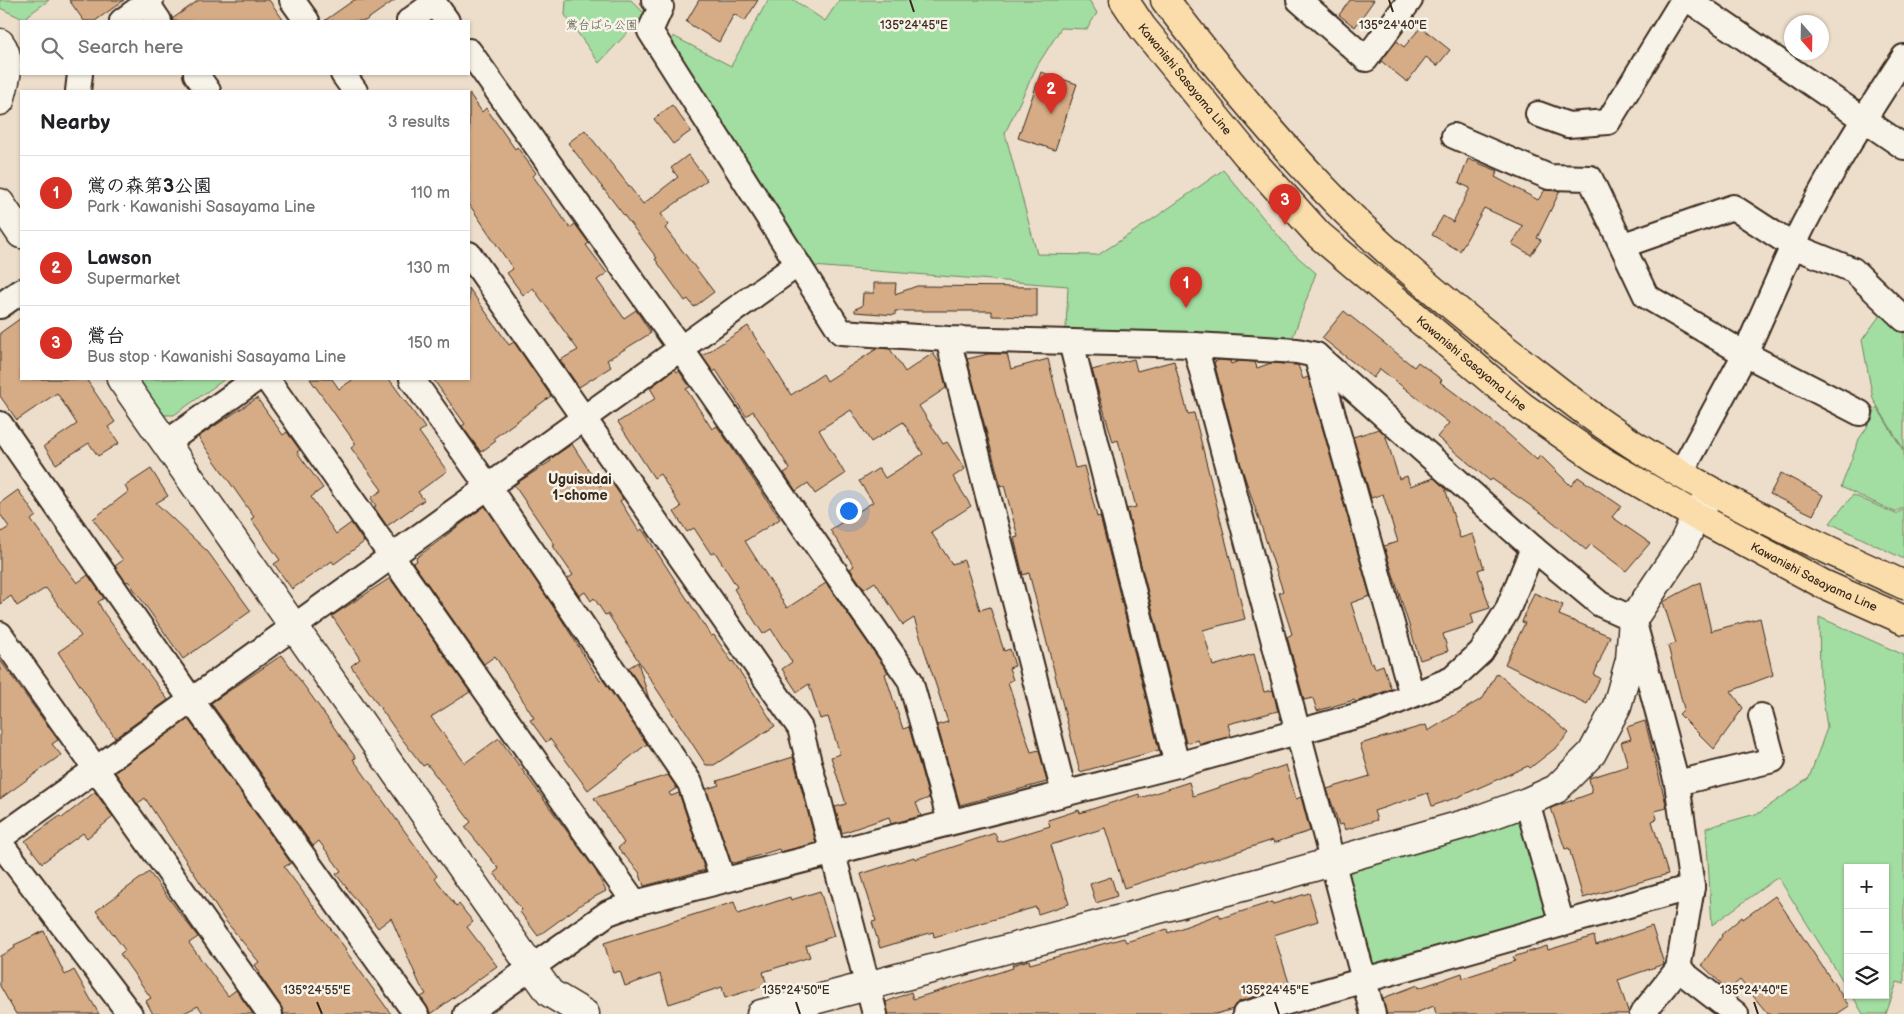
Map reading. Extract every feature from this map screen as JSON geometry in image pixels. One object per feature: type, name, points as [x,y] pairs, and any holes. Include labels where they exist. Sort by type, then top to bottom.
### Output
[{"type":"main road","name":"Kawanishi Sasayama Line","points":[[1124,0],[1142,27],[1247,155],[1319,235],[1523,407],[1595,457],[1696,516],[1823,584],[1904,620]]},
{"type":"main road","points":[[1165,0],[1234,89],[1322,188],[1421,282],[1604,425],[1712,492],[1815,544],[1904,585]]},
{"type":"street","points":[[292,0],[306,20]]},
{"type":"street","points":[[1299,0],[1366,59],[1410,0]]},
{"type":"street","points":[[1538,114],[1568,125],[1608,122],[1683,0]]},
{"type":"street","points":[[1689,0],[1904,147]]},
{"type":"street","points":[[660,2],[650,31],[841,332],[948,339],[1195,345],[1297,351],[1316,355],[1533,548],[1600,604],[1633,619]]},
{"type":"street","points":[[410,20],[434,3],[446,20]]},
{"type":"street","points":[[124,20],[150,6]]},
{"type":"street","points":[[0,43],[6,55],[7,63],[0,101]]},
{"type":"street","points":[[470,52],[681,350],[910,680],[950,821]]},
{"type":"street","points":[[1681,473],[1745,354],[1812,208],[1863,120],[1904,57]]},
{"type":"street","points":[[78,90],[80,75]]},
{"type":"street","points":[[197,75],[207,90]]},
{"type":"street","points":[[344,75],[354,90]]},
{"type":"street","points":[[1454,136],[1549,177],[1590,178],[1624,245],[1646,296],[1745,354],[1860,413]]},
{"type":"street","points":[[0,203],[20,233]]},
{"type":"street","points":[[1624,245],[1733,207],[1793,246],[1853,270],[1904,319]]},
{"type":"street","points":[[470,255],[800,728],[834,851],[875,1014]]},
{"type":"street","points":[[0,838],[295,628],[798,264]]},
{"type":"street","points":[[0,306],[20,292]]},
{"type":"street","points":[[948,339],[1064,793]]},
{"type":"street","points":[[1071,342],[1177,765]]},
{"type":"street","points":[[1195,345],[1373,1014]]},
{"type":"street","points":[[1316,355],[1412,695]]},
{"type":"street","points":[[122,380],[550,993],[584,1014]]},
{"type":"street","points":[[166,443],[255,380]]},
{"type":"street","points":[[268,380],[634,903]]},
{"type":"street","points":[[413,380],[489,488],[690,783],[723,880]]},
{"type":"street","points":[[0,424],[192,701],[416,1014]]},
{"type":"street","points":[[761,1014],[1334,862],[1472,822],[1556,789],[1592,753],[1617,706],[1630,660],[1633,619],[1682,546],[1696,516],[1712,492]]},
{"type":"street","points":[[466,1014],[608,913],[634,903],[950,821],[1177,765],[1297,731],[1374,712],[1452,679],[1481,652],[1506,611],[1533,548]]},
{"type":"street","points":[[1633,619],[1677,783],[1692,887],[1678,969],[1642,1014]]},
{"type":"street","points":[[0,634],[95,771],[270,1014]]},
{"type":"street","points":[[1677,783],[1773,760],[1761,716]]},
{"type":"street","points":[[1527,802],[1562,924]]},
{"type":"street","points":[[0,843],[130,1014]]},
{"type":"street","points":[[1245,1014],[1365,982],[1692,887]]},
{"type":"street","points":[[1678,969],[1736,1014]]},
{"type":"green space","points":[[0,0],[49,0],[23,19],[0,8]]},
{"type":"green space","name":"鴬台ばら公園","points":[[566,0],[631,0],[645,14],[599,63],[565,15]]},
{"type":"green space","points":[[768,0],[794,0],[825,21],[839,0],[1089,0],[1097,13],[1087,29],[1061,28],[1037,66],[1005,133],[1037,254],[1098,255],[1223,170],[1292,252],[1316,273],[1293,337],[1066,329],[1068,286],[812,266],[671,50],[673,36],[731,66]]},
{"type":"green space","points":[[1881,314],[1904,332],[1904,450],[1873,399],[1862,340]]},
{"type":"green space","points":[[139,380],[224,380],[174,415],[163,415]]},
{"type":"green space","points":[[1877,407],[1904,452],[1904,507],[1895,512],[1841,487],[1859,439]]},
{"type":"green space","points":[[1853,495],[1896,514],[1904,509],[1904,559],[1830,523]]},
{"type":"green space","points":[[1819,617],[1904,655],[1904,984],[1897,982],[1886,1014],[1863,1014],[1854,999],[1889,999],[1889,864],[1844,864],[1844,983],[1778,877],[1712,925],[1706,828],[1759,813],[1809,778],[1827,728],[1820,677]]},
{"type":"green space","points":[[1527,802],[1562,924],[1365,981],[1334,862]]},
{"type":"building","points":[[69,0],[124,0],[96,20],[83,20]]},
{"type":"building","points":[[199,0],[269,0],[283,20],[172,20]]},
{"type":"building","points":[[354,0],[395,0],[366,20],[325,20]]},
{"type":"building","points":[[699,0],[758,0],[745,21],[734,14],[719,42],[686,22]]},
{"type":"building","points":[[1350,0],[1374,0],[1355,27],[1339,15]]},
{"type":"building","points":[[1421,27],[1450,50],[1437,66],[1426,57],[1407,82],[1381,61],[1397,41],[1404,47]]},
{"type":"building","points":[[1041,72],[1077,84],[1055,150],[1018,138]]},
{"type":"building","points":[[470,94],[482,112],[486,108],[515,149],[517,147],[536,173],[533,176],[570,228],[575,224],[589,243],[586,245],[607,273],[597,280],[624,318],[636,310],[651,333],[607,360],[611,367],[579,387],[560,360],[578,350],[533,288],[523,295],[507,273],[513,269],[470,205]]},
{"type":"building","points":[[672,105],[691,131],[673,144],[654,119]]},
{"type":"building","points":[[585,130],[643,204],[678,177],[671,168],[688,155],[707,180],[661,214],[669,225],[665,228],[714,292],[694,307],[688,299],[685,301],[655,259],[657,258],[568,143]]},
{"type":"building","points":[[1468,159],[1498,171],[1495,177],[1538,200],[1545,190],[1560,191],[1537,238],[1541,240],[1531,255],[1512,244],[1523,226],[1484,208],[1460,251],[1432,235],[1443,216],[1453,222],[1470,188],[1459,183]]},
{"type":"building","points":[[874,283],[896,283],[895,294],[917,286],[1037,287],[1037,317],[992,316],[992,311],[895,311],[895,315],[855,312],[855,309],[862,306],[863,293],[874,293]]},
{"type":"building","points":[[470,289],[509,345],[514,342],[551,396],[494,438],[496,441],[481,452],[462,426],[465,424],[434,380],[470,380]]},
{"type":"building","points":[[1344,311],[1414,367],[1418,362],[1442,380],[1440,382],[1499,426],[1537,460],[1540,455],[1571,486],[1578,477],[1621,506],[1612,517],[1650,543],[1626,571],[1591,544],[1586,550],[1547,517],[1492,479],[1490,481],[1437,437],[1449,423],[1380,369],[1373,378],[1322,338]]},
{"type":"building","points":[[20,319],[20,380],[87,380],[115,422],[108,427],[119,443],[98,456],[89,443],[56,464],[44,446],[77,424],[57,393],[17,420],[0,396],[0,333]]},
{"type":"building","points":[[748,326],[791,395],[823,374],[827,381],[878,348],[890,349],[905,372],[933,353],[941,365],[946,388],[919,406],[943,444],[947,442],[965,469],[953,477],[971,506],[931,532],[952,564],[964,560],[980,610],[990,607],[1004,651],[1010,649],[1015,666],[1009,668],[1013,680],[1008,682],[1031,752],[1039,750],[1047,782],[960,805],[937,725],[948,722],[914,618],[903,625],[875,582],[864,589],[850,569],[854,566],[830,530],[873,502],[859,481],[879,468],[885,478],[923,454],[903,422],[871,442],[851,410],[819,430],[845,474],[815,494],[808,483],[796,491],[784,473],[790,469],[753,411],[746,416],[716,370],[713,372],[702,356]]},
{"type":"building","points":[[988,354],[1007,354],[1011,369],[1048,359],[1075,468],[1084,466],[1097,517],[1100,516],[1159,750],[1080,772],[1029,573],[1023,575],[1014,538],[1018,537],[1004,485],[1001,487],[967,359]]},
{"type":"building","points":[[1134,359],[1137,371],[1174,361],[1188,414],[1194,413],[1245,619],[1203,630],[1213,666],[1254,654],[1264,692],[1273,690],[1278,711],[1228,724],[1231,736],[1200,744],[1198,740],[1186,743],[1127,509],[1136,507],[1118,440],[1113,442],[1092,370]]},
{"type":"building","points":[[1219,360],[1230,361],[1231,364],[1239,361],[1255,362],[1257,368],[1271,363],[1298,365],[1303,379],[1308,377],[1370,596],[1351,603],[1370,663],[1373,662],[1375,668],[1383,665],[1391,689],[1356,702],[1354,700],[1317,711],[1313,698],[1304,700],[1287,637],[1292,634],[1279,593],[1283,591],[1242,469],[1214,362]]},
{"type":"building","points":[[675,369],[677,372],[679,371],[690,387],[686,389],[712,429],[717,426],[780,519],[745,541],[787,608],[826,583],[888,672],[885,674],[903,729],[909,727],[929,798],[916,803],[921,816],[891,824],[889,817],[842,833],[835,807],[846,804],[831,757],[840,754],[828,717],[820,719],[809,684],[797,692],[782,669],[792,662],[771,629],[763,634],[734,589],[737,587],[715,552],[711,554],[694,528],[687,532],[674,512],[681,507],[660,474],[654,478],[618,422],[656,398],[650,388]]},
{"type":"building","points":[[311,380],[333,380],[339,389],[352,380],[390,380],[425,428],[419,432],[447,471],[418,492],[424,500],[387,526],[374,507],[376,506],[371,498],[382,490],[351,448],[356,444]]},
{"type":"building","points":[[257,398],[283,435],[287,432],[300,450],[297,452],[323,488],[311,497],[336,534],[351,523],[364,542],[334,564],[332,561],[292,589],[274,564],[280,560],[251,519],[254,517],[198,437]]},
{"type":"building","points":[[1379,429],[1385,434],[1399,479],[1407,476],[1410,486],[1434,478],[1445,488],[1460,538],[1473,534],[1484,568],[1478,570],[1490,608],[1471,614],[1474,624],[1443,634],[1448,651],[1420,660],[1384,546],[1398,542],[1383,494],[1371,498],[1353,437]]},
{"type":"building","points":[[572,444],[599,486],[610,480],[623,499],[620,501],[639,531],[642,529],[711,636],[714,635],[733,661],[775,726],[714,765],[706,765],[608,614],[605,615],[594,598],[591,601],[585,592],[579,596],[567,579],[573,575],[514,485],[551,461],[550,459]]},
{"type":"building","points":[[151,469],[168,496],[156,503],[208,552],[251,611],[183,659],[129,582],[125,581],[115,566],[123,560],[93,519],[128,492],[125,486]]},
{"type":"building","points":[[1781,473],[1823,495],[1813,515],[1770,494]]},
{"type":"building","points":[[18,490],[36,516],[31,520],[77,583],[88,575],[104,598],[98,602],[104,613],[168,700],[115,738],[58,652],[81,636],[46,588],[17,606],[11,596],[0,604],[0,533],[9,527],[0,514],[0,503]]},
{"type":"building","points":[[485,506],[557,612],[600,681],[603,680],[647,744],[588,790],[550,739],[546,742],[530,720],[534,718],[495,656],[484,664],[413,563],[417,561],[416,558]]},
{"type":"building","points":[[390,578],[470,692],[431,717],[465,763],[499,738],[596,871],[606,891],[583,903],[538,936],[520,912],[522,910],[494,873],[499,869],[465,827],[471,822],[427,764],[423,766],[402,739],[351,666],[360,659],[332,616]]},
{"type":"building","points":[[1700,582],[1711,631],[1760,618],[1773,675],[1731,691],[1743,708],[1714,749],[1679,714],[1684,709],[1668,646],[1676,643],[1663,602]]},
{"type":"building","points":[[1534,593],[1563,605],[1559,615],[1610,636],[1594,675],[1600,678],[1587,704],[1505,664],[1525,623],[1522,622]]},
{"type":"building","points":[[282,655],[356,758],[353,759],[437,876],[435,878],[456,906],[459,904],[473,922],[467,927],[497,966],[431,1014],[421,997],[426,994],[420,985],[391,918],[378,928],[336,874],[341,871],[319,841],[313,846],[211,703]]},
{"type":"building","points":[[0,660],[58,740],[52,744],[61,755],[0,799]]},
{"type":"building","points":[[638,662],[649,699],[628,668]]},
{"type":"building","points":[[1497,673],[1569,733],[1557,747],[1530,768],[1528,766],[1458,797],[1432,806],[1428,793],[1374,811],[1377,820],[1345,830],[1343,824],[1339,825],[1327,789],[1370,776],[1360,744],[1426,725],[1428,731],[1483,698]]},
{"type":"building","points":[[188,719],[291,863],[284,867],[346,949],[391,1014],[284,1014],[281,1006],[259,974],[255,965],[259,962],[224,919],[145,798],[137,804],[115,772]]},
{"type":"building","points":[[1645,721],[1667,808],[1655,811],[1657,819],[1652,821],[1668,874],[1583,898],[1569,848],[1565,849],[1551,808],[1592,793],[1589,778],[1628,766],[1621,742],[1631,739],[1627,727]]},
{"type":"building","points":[[793,757],[816,843],[780,852],[779,849],[735,863],[731,862],[706,789],[719,785],[717,781]]},
{"type":"building","points":[[1286,765],[1296,799],[1301,797],[1310,831],[1274,843],[1273,840],[1124,888],[1105,828],[1051,845],[1069,904],[1038,914],[1036,907],[934,937],[933,932],[880,948],[872,922],[876,921],[861,874],[995,833],[998,842],[1050,826],[1048,820],[1079,810],[1080,813],[1139,794],[1140,798],[1189,782],[1193,796]]},
{"type":"building","points":[[668,775],[677,788],[669,793],[671,796],[679,793],[705,870],[644,886],[639,872],[618,848],[624,843],[594,798]]},
{"type":"building","points":[[95,792],[113,817],[87,838],[83,833],[42,863],[25,841],[60,816],[62,818]]},
{"type":"building","points":[[149,872],[198,937],[189,943],[228,996],[236,990],[253,1014],[204,1014],[198,1006],[182,1014],[153,1014],[146,1001],[151,998],[120,954],[125,950],[96,911]]},
{"type":"building","points":[[1111,877],[1117,896],[1096,903],[1090,884]]},
{"type":"building","points":[[820,891],[834,936],[806,946],[810,957],[763,972],[767,985],[725,998],[722,987],[669,1004],[660,974],[625,986],[620,971],[613,973],[604,943],[734,902],[738,914],[790,897],[791,900]]},
{"type":"building","points":[[1309,893],[1318,921],[1274,935],[1290,986],[1241,1001],[1233,1009],[1216,1014],[888,1014],[886,1002],[911,992],[913,999],[1013,968],[1012,965],[1029,960],[1030,964],[1124,938],[1126,942],[1167,929],[1168,933],[1219,914],[1221,918]]},
{"type":"building","points":[[1775,896],[1849,1006],[1837,1014],[1768,1014],[1740,980],[1728,990],[1702,965],[1721,935],[1742,917],[1743,919]]},
{"type":"building","points":[[1652,926],[1664,964],[1618,980],[1629,1014],[1436,1014],[1434,1006],[1413,1014],[1386,1014],[1383,998],[1418,985],[1419,988],[1462,973],[1463,978],[1515,961],[1513,957],[1547,946],[1548,950],[1594,936],[1596,945]]},
{"type":"building","points":[[44,931],[65,975],[74,970],[99,1014],[16,1014],[0,986],[0,956],[15,948],[14,945]]},
{"type":"place","name":"Lawson","points":[[1051,114]]},
{"type":"place","name":"鶯台","points":[[1285,225]]},
{"type":"place","name":"鴬の森第3公園","points":[[1186,308]]},
{"type":"district","name":"Uguisudai 1-chome","points":[[580,488]]}]
